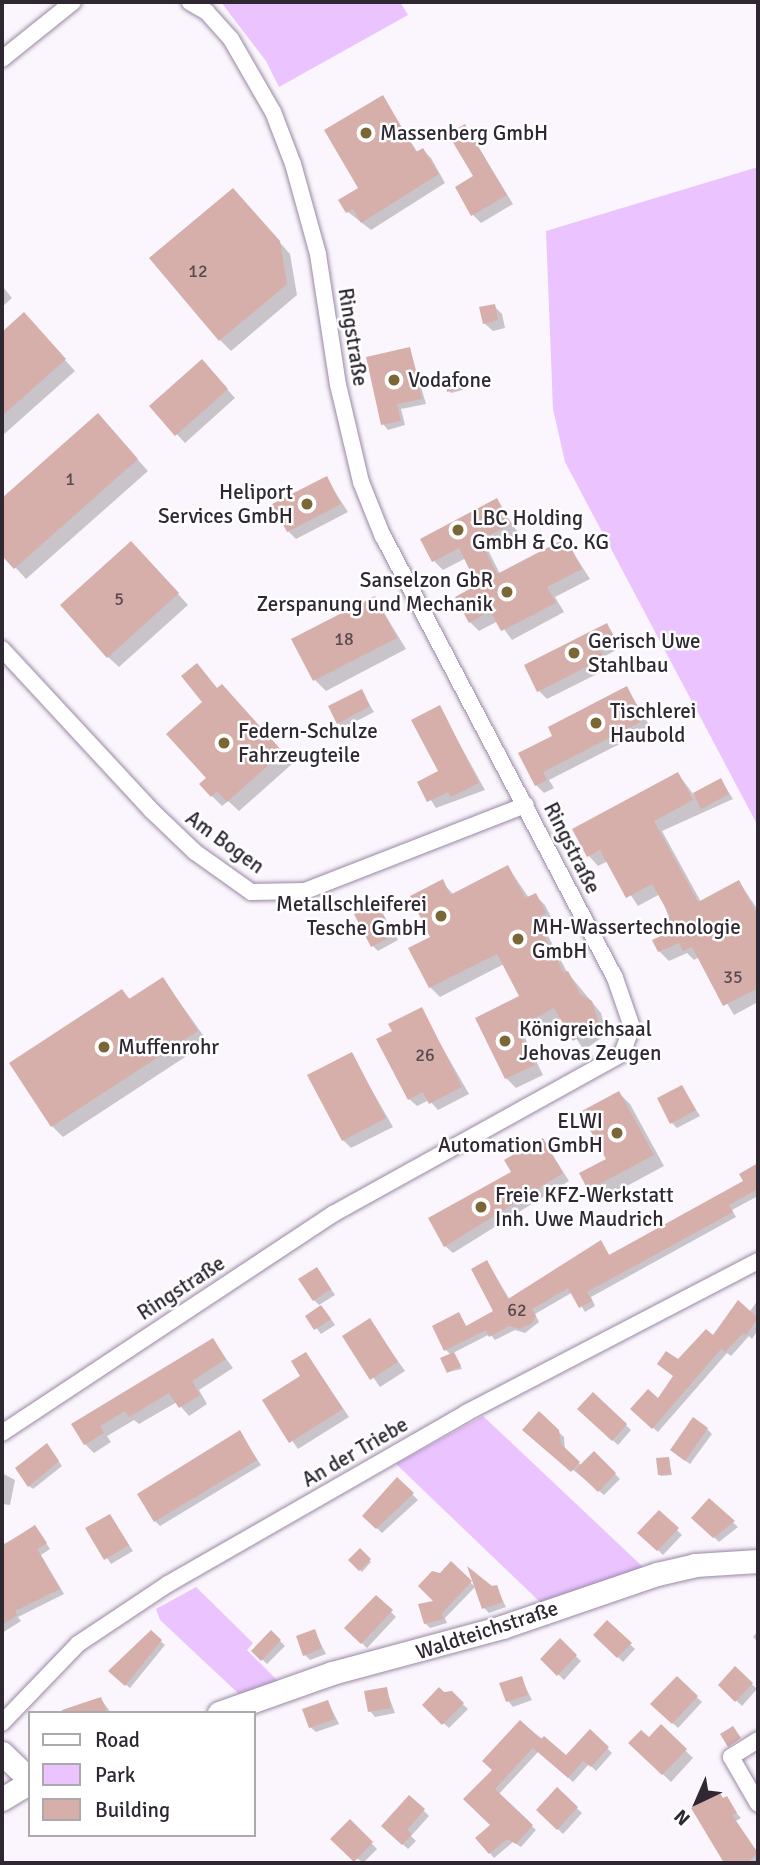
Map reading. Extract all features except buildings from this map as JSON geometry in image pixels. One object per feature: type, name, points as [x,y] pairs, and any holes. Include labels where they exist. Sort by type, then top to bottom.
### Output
[{"type":"street","points":[[2,59],[73,2]]},
{"type":"street","name":"Ringstraße","points":[[2,1433],[334,1214],[622,1054],[632,1027],[625,998],[383,537],[361,482],[338,386],[309,216],[273,112],[231,39],[207,12],[190,2]]},
{"type":"street","name":"Am Bogen","points":[[2,649],[151,810],[195,852],[251,892],[304,891],[526,805]]},
{"type":"street","name":"An der Triebe","points":[[2,1723],[78,1644],[168,1584],[466,1413],[758,1261]]},
{"type":"street","name":"Waldteichstraße","points":[[225,1711],[332,1673],[502,1628],[657,1574],[708,1564],[758,1561]]},
{"type":"street","points":[[758,1740],[731,1757],[758,1804]]},
{"type":"street","points":[[2,1753],[28,1779]]},
{"type":"street","points":[[2,1799],[28,1782]]},
{"type":"green space","points":[[221,2],[400,2],[408,15],[279,87],[266,61]]},
{"type":"green space","points":[[758,167],[758,826],[565,462],[553,409],[546,231]]},
{"type":"green space","points":[[483,1416],[643,1567],[541,1603],[396,1464]]},
{"type":"green space","points":[[196,1587],[253,1643],[247,1650],[278,1681],[240,1695],[160,1620],[156,1609]]},
{"type":"place","name":"Massenberg GmbH","points":[[366,133]]},
{"type":"place","name":"Vodafone","points":[[394,380]]},
{"type":"place","name":"Heliport Services GmbH","points":[[307,504]]},
{"type":"place","name":"LBC Holding GmbH & Co. KG","points":[[458,530]]},
{"type":"place","name":"Sanselzon GbR Zerspanung und Mechanik","points":[[507,592]]},
{"type":"place","name":"Gerisch Uwe Stahlbau","points":[[574,653]]},
{"type":"place","name":"Tischlerei Haubold","points":[[596,723]]},
{"type":"place","name":"Federn-Schulze Fahrzeugteile","points":[[224,743]]},
{"type":"place","name":"Metallschleiferei Tesche GmbH","points":[[441,916]]},
{"type":"place","name":"MH-Wassertechnologie GmbH","points":[[518,939]]},
{"type":"place","name":"Königreichsaal Jehovas Zeugen","points":[[505,1041]]},
{"type":"place","name":"Muffenrohr","points":[[104,1047]]},
{"type":"place","name":"ELWI Automation GmbH","points":[[617,1133]]},
{"type":"place","name":"Freie KFZ-Werkstatt Inh. Uwe Maudrich","points":[[481,1207]]}]
